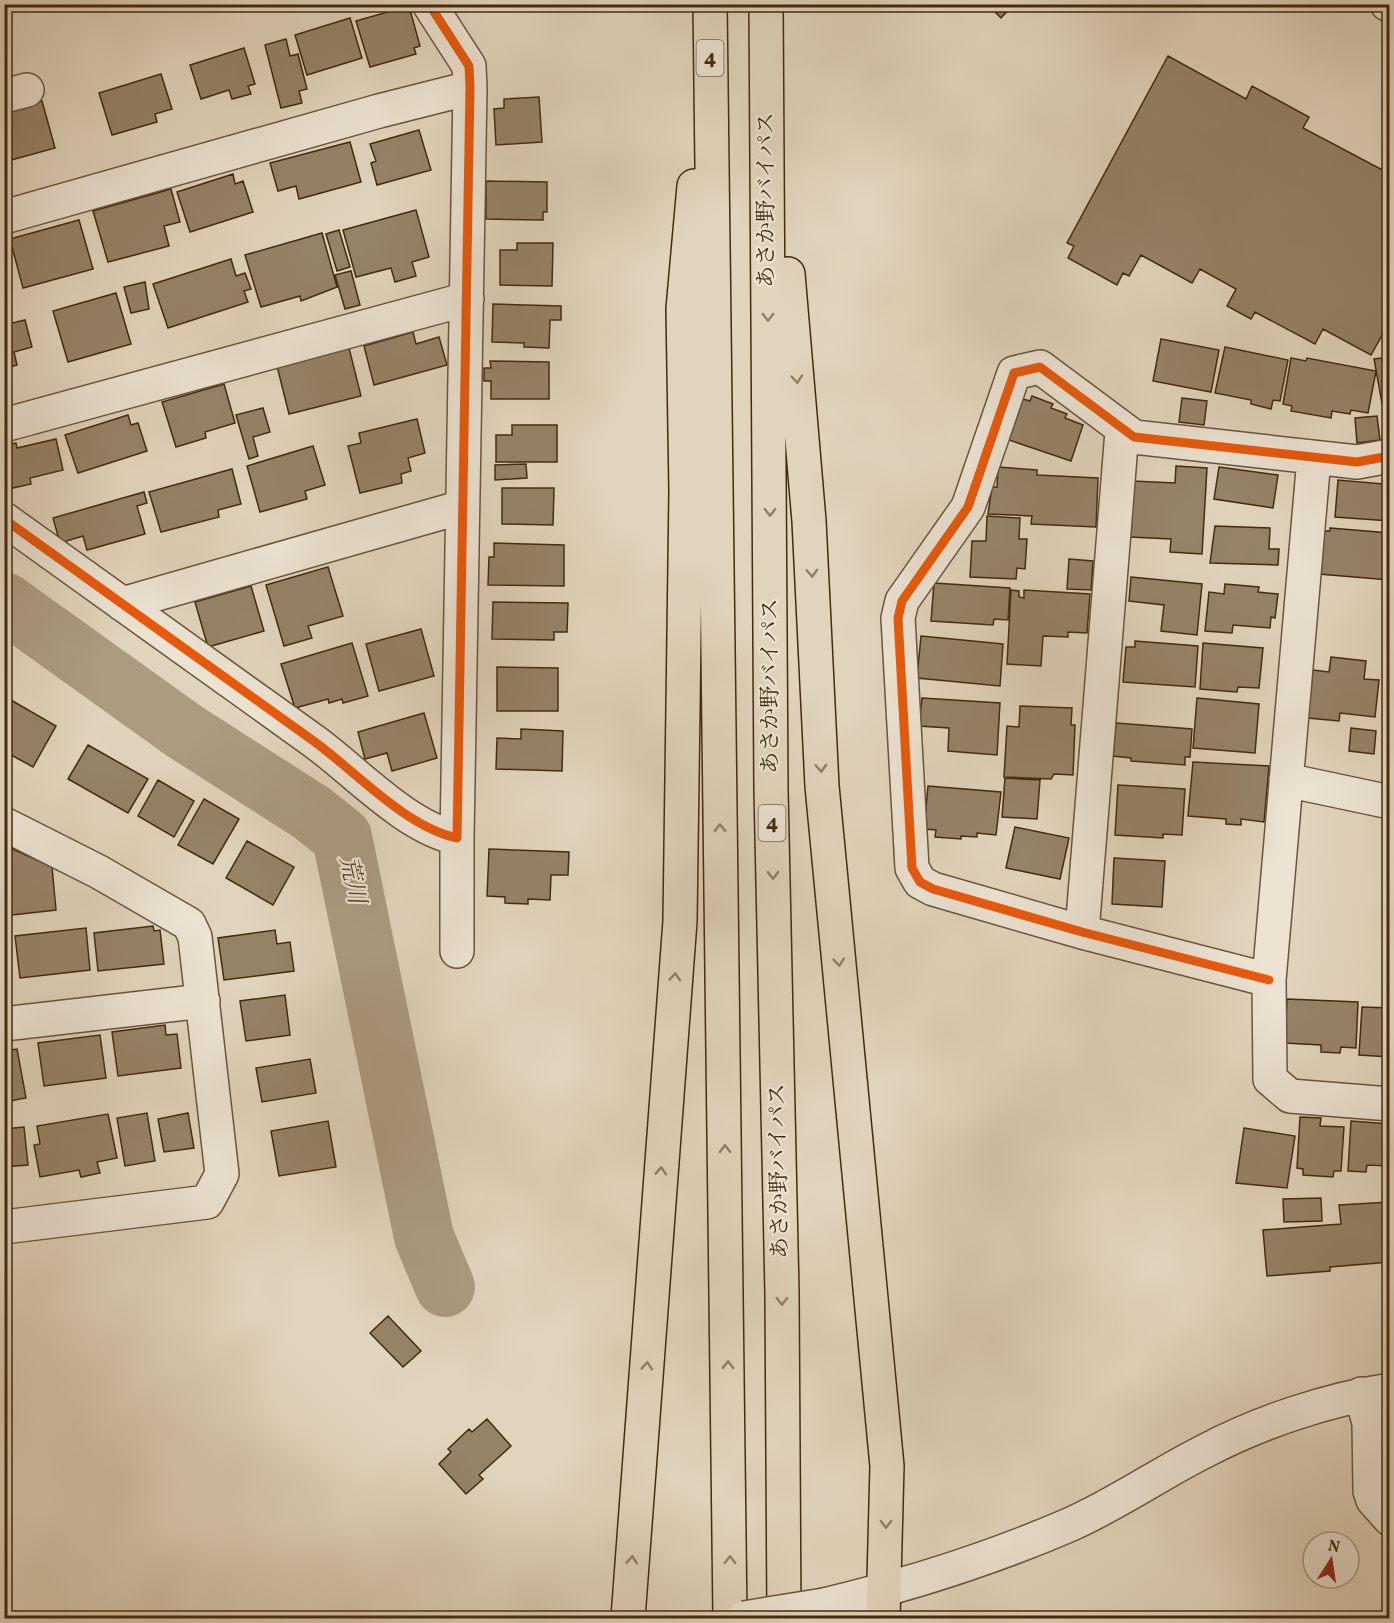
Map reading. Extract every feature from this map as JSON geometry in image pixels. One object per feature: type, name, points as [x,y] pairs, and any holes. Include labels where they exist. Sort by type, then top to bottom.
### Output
[{"type":"highway","name":"4","points":[[710,4],[730,1618]]},
{"type":"highway","points":[[766,16],[809,521],[822,786],[887,1466],[884,1605]]},
{"type":"highway","name":"あさか野バイパス","points":[[766,16],[771,790],[782,1293],[784,1618]]},
{"type":"highway","points":[[628,1618],[680,921],[687,491],[683,309],[694,189],[711,111]]},
{"type":"street","points":[[429,4],[469,66],[470,88],[457,951]]},
{"type":"street","points":[[4,217],[379,111],[470,88]]},
{"type":"street","points":[[4,425],[467,299]]},
{"type":"street","points":[[1269,980],[1082,932],[933,889],[920,882],[912,868],[898,618],[902,601],[969,507],[1014,373],[1040,367],[1122,431],[1134,437],[1357,462],[1389,456]]},
{"type":"street","points":[[1082,932],[1122,431]]},
{"type":"street","points":[[1314,458],[1269,980],[1270,1079],[1290,1096],[1389,1104]]},
{"type":"street","points":[[122,604],[462,507]]},
{"type":"street","points":[[4,519],[316,743],[418,821],[440,834],[457,838]]},
{"type":"street","points":[[1286,780],[1389,802]]},
{"type":"street","points":[[4,824],[99,872],[189,924],[195,937],[222,1174],[207,1203],[4,1227]]},
{"type":"street","points":[[4,1024],[203,1001]]},
{"type":"street","points":[[744,1618],[824,1605],[884,1605],[951,1570],[1069,1525],[1128,1496],[1205,1450],[1293,1414],[1375,1392],[1369,1423],[1370,1491],[1373,1500],[1389,1519]]},
{"type":"building","points":[[987,4],[1014,4],[1001,18]]},
{"type":"building","points":[[409,6],[420,46],[414,48],[416,54],[370,67],[356,21]]},
{"type":"building","points":[[350,18],[362,58],[307,75],[295,35]]},
{"type":"building","points":[[286,39],[290,56],[298,54],[307,89],[299,91],[302,103],[281,108],[265,45]]},
{"type":"building","points":[[244,48],[255,84],[248,86],[251,94],[232,99],[229,90],[201,99],[190,65]]},
{"type":"building","points":[[1168,56],[1246,99],[1252,86],[1309,117],[1303,128],[1390,174],[1390,321],[1371,355],[1323,329],[1315,344],[1255,312],[1251,319],[1227,306],[1236,289],[1200,269],[1192,283],[1141,255],[1129,276],[1123,273],[1117,285],[1068,258],[1074,246],[1067,243]]},
{"type":"building","points":[[161,74],[172,109],[155,114],[157,122],[112,135],[99,93]]},
{"type":"building","points":[[539,97],[542,142],[496,145],[494,109],[504,108],[504,99]]},
{"type":"building","points":[[42,101],[55,148],[4,162],[4,112]]},
{"type":"building","points":[[419,130],[431,170],[377,185],[371,163],[376,161],[370,144]]},
{"type":"building","points":[[350,142],[361,182],[299,199],[296,186],[278,191],[270,163]]},
{"type":"building","points":[[233,174],[235,184],[243,181],[253,212],[190,232],[177,192]]},
{"type":"building","points":[[486,181],[547,182],[547,212],[543,212],[543,220],[486,219]]},
{"type":"building","points":[[171,189],[180,222],[164,226],[169,246],[108,262],[93,211]]},
{"type":"building","points":[[416,210],[429,257],[412,262],[416,276],[395,282],[391,268],[356,277],[343,230]]},
{"type":"building","points":[[79,220],[93,269],[23,288],[10,239]]},
{"type":"building","points":[[339,230],[350,267],[337,271],[326,234]]},
{"type":"building","points":[[322,233],[337,287],[301,301],[300,296],[261,307],[245,255]]},
{"type":"building","points":[[517,243],[553,243],[552,286],[500,285],[500,250],[517,250]]},
{"type":"building","points":[[231,259],[236,276],[245,273],[251,289],[244,291],[248,302],[168,328],[153,284]]},
{"type":"building","points":[[351,271],[360,305],[345,309],[335,275]]},
{"type":"building","points":[[145,282],[149,309],[131,313],[124,287]]},
{"type":"building","points":[[116,293],[131,344],[68,362],[53,311]]},
{"type":"building","points":[[493,304],[561,306],[561,320],[550,320],[549,348],[524,347],[524,343],[492,342]]},
{"type":"building","points":[[25,320],[32,347],[14,352],[17,365],[4,369],[4,325]]},
{"type":"building","points":[[413,332],[416,344],[439,337],[447,365],[374,385],[364,346]]},
{"type":"building","points":[[1161,339],[1219,350],[1211,392],[1153,381]]},
{"type":"building","points":[[1225,347],[1288,360],[1280,401],[1273,400],[1271,409],[1251,404],[1251,400],[1215,393]]},
{"type":"building","points":[[349,348],[361,396],[289,414],[277,366]]},
{"type":"building","points":[[1390,357],[1390,408],[1383,409],[1374,359]]},
{"type":"building","points":[[1291,358],[1306,361],[1307,358],[1376,371],[1368,413],[1351,410],[1350,414],[1332,411],[1331,418],[1291,411],[1292,406],[1283,404]]},
{"type":"building","points":[[490,361],[549,362],[549,399],[491,399],[491,381],[484,381],[484,368],[491,368]]},
{"type":"building","points":[[224,384],[235,423],[205,432],[206,438],[176,447],[162,402]]},
{"type":"building","points":[[1032,396],[1053,404],[1051,408],[1067,414],[1065,418],[1083,425],[1071,461],[1009,440],[1023,399],[1030,401]]},
{"type":"building","points":[[1182,398],[1207,401],[1204,425],[1179,422]]},
{"type":"building","points":[[263,408],[270,432],[253,437],[258,456],[249,459],[236,415]]},
{"type":"building","points":[[128,415],[131,425],[138,423],[147,451],[78,473],[65,435]]},
{"type":"building","points":[[1377,416],[1380,440],[1357,443],[1355,418]]},
{"type":"building","points":[[417,419],[425,453],[408,458],[411,471],[401,474],[402,483],[360,493],[348,446],[361,443],[359,433]]},
{"type":"building","points":[[512,425],[557,425],[557,462],[496,462],[496,435],[512,435]]},
{"type":"building","points":[[56,439],[63,470],[30,478],[31,484],[4,490],[4,445],[16,443],[17,448]]},
{"type":"building","points":[[313,446],[325,485],[305,491],[307,499],[260,512],[247,466]]},
{"type":"building","points":[[526,464],[527,478],[495,480],[495,465]]},
{"type":"building","points":[[1176,466],[1207,468],[1202,554],[1170,552],[1171,539],[1130,537],[1133,481],[1175,483]]},
{"type":"building","points":[[998,467],[1037,470],[1037,475],[1098,478],[1096,527],[1031,524],[1032,516],[988,514],[992,487],[997,487]]},
{"type":"building","points":[[1219,467],[1278,475],[1273,508],[1214,499]]},
{"type":"building","points":[[232,469],[241,504],[218,510],[219,517],[161,532],[149,492]]},
{"type":"building","points":[[1384,472],[1390,472],[1390,521],[1335,517],[1338,480],[1383,484]]},
{"type":"building","points":[[502,488],[554,488],[553,525],[502,524]]},
{"type":"building","points":[[144,492],[147,503],[137,506],[145,534],[87,550],[83,536],[60,543],[53,518]]},
{"type":"building","points":[[987,516],[1020,518],[1019,539],[1027,539],[1025,569],[1017,568],[1016,579],[970,577],[972,541],[986,541]]},
{"type":"building","points":[[1215,526],[1270,528],[1269,549],[1279,549],[1278,565],[1210,563]]},
{"type":"building","points":[[1330,528],[1390,533],[1389,580],[1319,574],[1323,531],[1330,531]]},
{"type":"building","points":[[494,543],[564,545],[564,586],[488,585],[489,557],[494,557]]},
{"type":"building","points":[[1069,559],[1093,561],[1091,590],[1067,589]]},
{"type":"building","points":[[328,567],[343,616],[308,626],[312,638],[284,646],[266,585]]},
{"type":"building","points":[[1131,577],[1202,584],[1197,635],[1161,631],[1164,605],[1129,601]]},
{"type":"building","points":[[934,583],[1010,588],[1008,620],[994,619],[993,625],[931,621]]},
{"type":"building","points":[[1225,584],[1259,587],[1258,592],[1278,594],[1275,618],[1271,617],[1270,628],[1233,625],[1232,633],[1205,631],[1209,592],[1224,594]]},
{"type":"building","points":[[251,586],[264,631],[208,647],[195,602]]},
{"type":"building","points":[[1011,590],[1019,591],[1019,597],[1024,598],[1024,590],[1090,594],[1087,633],[1068,632],[1068,637],[1043,636],[1041,666],[1007,664]]},
{"type":"building","points":[[493,602],[568,603],[567,632],[554,632],[554,640],[492,639]]},
{"type":"building","points":[[1390,607],[1390,675],[1385,675]]},
{"type":"building","points":[[421,629],[434,676],[379,691],[366,644]]},
{"type":"building","points":[[921,636],[1003,644],[1000,686],[917,678]]},
{"type":"building","points":[[1135,641],[1198,646],[1195,687],[1123,682],[1126,647],[1135,647]]},
{"type":"building","points":[[352,643],[368,696],[343,703],[342,699],[329,703],[328,699],[295,708],[281,664]]},
{"type":"building","points":[[1203,643],[1263,648],[1259,688],[1238,687],[1237,692],[1200,689]]},
{"type":"building","points":[[1331,657],[1366,661],[1364,679],[1379,680],[1375,717],[1340,713],[1339,721],[1308,718],[1313,670],[1329,672]]},
{"type":"building","points":[[497,667],[558,668],[558,711],[497,711]]},
{"type":"building","points":[[4,696],[56,726],[33,767],[4,751]]},
{"type":"building","points":[[922,698],[1000,703],[997,755],[948,751],[949,728],[919,726]]},
{"type":"building","points":[[1197,698],[1259,704],[1255,753],[1193,748]]},
{"type":"building","points":[[1020,706],[1072,708],[1071,725],[1075,725],[1073,775],[1054,774],[1051,779],[1004,777],[1007,726],[1019,727]]},
{"type":"building","points":[[424,713],[437,758],[392,771],[387,753],[365,759],[358,732]]},
{"type":"building","points":[[1116,723],[1192,729],[1190,757],[1185,757],[1185,765],[1131,761],[1131,758],[1113,756]]},
{"type":"building","points":[[1351,728],[1376,731],[1374,754],[1349,751]]},
{"type":"building","points":[[521,729],[563,731],[562,771],[496,769],[497,738],[521,739]]},
{"type":"building","points":[[88,745],[148,779],[128,813],[68,779]]},
{"type":"building","points":[[1193,762],[1269,766],[1264,822],[1241,819],[1241,825],[1226,824],[1226,819],[1188,816]]},
{"type":"building","points":[[1005,778],[1040,780],[1037,819],[1002,817]]},
{"type":"building","points":[[158,780],[194,801],[174,837],[138,816]]},
{"type":"building","points":[[1118,785],[1185,789],[1182,835],[1163,834],[1163,838],[1115,835]]},
{"type":"building","points":[[928,786],[1001,792],[996,835],[977,833],[977,837],[961,836],[961,839],[935,837],[936,830],[924,829]]},
{"type":"building","points":[[204,799],[239,819],[213,864],[178,845]]},
{"type":"building","points":[[1015,827],[1069,838],[1060,879],[1006,868]]},
{"type":"building","points":[[247,841],[294,867],[273,905],[226,878]]},
{"type":"building","points":[[4,845],[52,867],[56,910],[4,916]]},
{"type":"building","points":[[489,849],[569,852],[568,875],[551,875],[550,900],[528,899],[528,904],[505,903],[505,897],[487,896]]},
{"type":"building","points":[[1114,858],[1165,861],[1162,907],[1112,904]]},
{"type":"building","points":[[153,926],[154,931],[160,930],[164,964],[98,971],[94,933]]},
{"type":"building","points":[[86,928],[90,970],[20,978],[15,936]]},
{"type":"building","points":[[275,930],[277,944],[290,942],[294,971],[224,980],[218,938]]},
{"type":"building","points":[[285,995],[290,1035],[246,1041],[240,1001]]},
{"type":"building","points":[[1287,999],[1358,1002],[1356,1048],[1341,1047],[1340,1053],[1321,1052],[1321,1045],[1285,1043]]},
{"type":"building","points":[[1362,1007],[1390,1008],[1390,1057],[1359,1055]]},
{"type":"building","points":[[165,1025],[166,1035],[177,1034],[181,1068],[118,1076],[112,1032]]},
{"type":"building","points":[[100,1035],[106,1078],[44,1086],[38,1043]]},
{"type":"building","points":[[17,1049],[26,1098],[4,1102],[4,1051]]},
{"type":"building","points":[[310,1059],[316,1093],[262,1102],[256,1068]]},
{"type":"building","points":[[147,1113],[155,1161],[125,1166],[117,1118]]},
{"type":"building","points":[[188,1113],[194,1148],[164,1152],[158,1119]]},
{"type":"building","points":[[108,1114],[117,1158],[97,1162],[100,1173],[81,1177],[79,1170],[40,1177],[34,1145],[40,1144],[37,1126]]},
{"type":"building","points":[[1300,1117],[1321,1118],[1320,1126],[1344,1127],[1341,1171],[1334,1171],[1333,1177],[1303,1175],[1303,1169],[1297,1168]]},
{"type":"building","points":[[328,1121],[336,1167],[279,1176],[271,1131]]},
{"type":"building","points":[[1351,1121],[1390,1124],[1390,1166],[1367,1165],[1366,1172],[1348,1171]]},
{"type":"building","points":[[24,1127],[28,1165],[4,1167],[4,1129]]},
{"type":"building","points":[[1244,1128],[1295,1136],[1287,1188],[1236,1183]]},
{"type":"building","points":[[1321,1198],[1322,1221],[1284,1222],[1283,1199]]},
{"type":"building","points":[[1390,1202],[1390,1262],[1330,1267],[1330,1271],[1267,1276],[1263,1230],[1341,1224],[1339,1205]]},
{"type":"building","points":[[388,1316],[421,1351],[403,1367],[370,1333]]},
{"type":"building","points":[[487,1419],[511,1446],[479,1475],[483,1479],[466,1494],[439,1464],[451,1452],[448,1449],[469,1429],[472,1432]]},
{"type":"waterway","name":"荒川","points":[[4,602],[184,731],[312,813],[342,837],[424,1237],[445,1287]]},
{"type":"cycle path","points":[[4,519],[315,742],[401,811],[419,823],[457,838],[470,88],[469,66],[429,4]]},
{"type":"cycle path","points":[[1269,980],[1082,932],[933,889],[920,882],[912,868],[898,618],[902,601],[968,507],[1014,373],[1040,367],[1134,437],[1357,462],[1390,456]]}]
